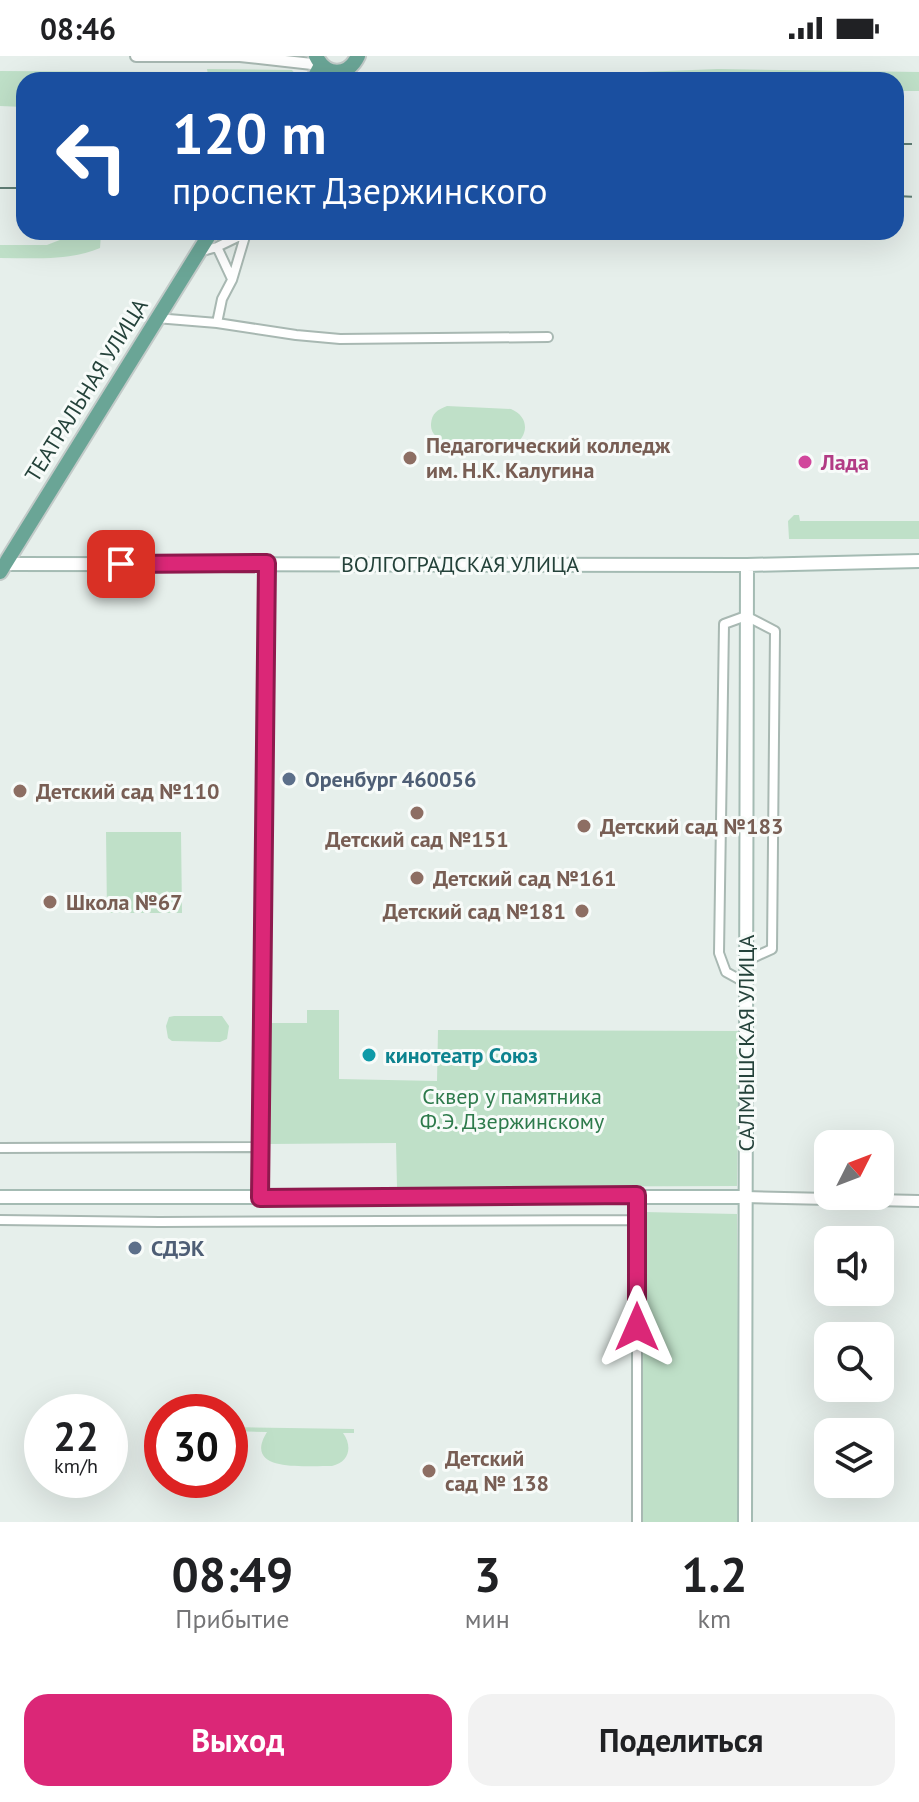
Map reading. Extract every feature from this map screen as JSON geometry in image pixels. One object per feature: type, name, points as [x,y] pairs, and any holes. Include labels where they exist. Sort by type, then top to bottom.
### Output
[{"type":"main road","points":[[318,61],[331,71],[342,72],[360,57]]},
{"type":"main road","name":"ТЕАТРАЛЬНАЯ УЛИЦА","points":[[2,567],[206,240]]},
{"type":"main road","name":"ВОЛГОГРАДСКАЯ УЛИЦА","points":[[2,567],[267,563],[747,565],[919,561]]},
{"type":"main road","name":"САЛМЫШСКАЯ УЛИЦА","points":[[745,1522],[747,565]]},
{"type":"main road","points":[[0,1197],[745,1197]]},
{"type":"street","points":[[136,56],[241,56],[267,61],[318,61]]},
{"type":"street","points":[[198,252],[232,240]]},
{"type":"street","points":[[217,323],[222,299],[232,280],[245,240]]},
{"type":"street","points":[[217,247],[232,280]]},
{"type":"street","points":[[156,318],[340,339],[548,337]]},
{"type":"street","points":[[260,1198],[267,563]]},
{"type":"street","points":[[746,961],[772,949],[775,631],[746,616],[724,624],[719,953],[726,972],[746,983]]},
{"type":"street","points":[[0,1148],[261,1147]]},
{"type":"street","points":[[637,1195],[637,1522]]},
{"type":"street","points":[[745,1197],[919,1201]]},
{"type":"street","points":[[0,1220],[637,1220]]},
{"type":"green space","points":[[207,69],[294,72],[208,72]]},
{"type":"green space","points":[[718,69],[919,72],[919,91],[904,91],[904,72],[641,72]]},
{"type":"green space","points":[[0,71],[186,72],[16,72],[16,107],[0,106]]},
{"type":"green space","points":[[60,240],[101,240],[100,248],[63,257],[0,258],[0,245],[47,245]]},
{"type":"green space","points":[[447,406],[511,409],[524,422],[522,438],[512,446],[463,445],[440,439],[433,433],[431,424],[436,412]]},
{"type":"green space","points":[[799,515],[800,521],[919,521],[919,539],[789,539],[788,521]]},
{"type":"green space","points":[[106,832],[181,832],[182,913],[107,913]]},
{"type":"green space","name":"Сквер у памятника Ф.Э. Дзержинскому","points":[[307,1010],[339,1010],[339,1079],[437,1081],[438,1030],[739,1031],[737,1186],[397,1187],[396,1143],[269,1144],[269,1023],[307,1023]]},
{"type":"green space","points":[[222,1016],[229,1026],[227,1039],[220,1042],[172,1041],[168,1038],[166,1026],[169,1017]]},
{"type":"green space","points":[[644,1212],[737,1214],[739,1522],[642,1522]]},
{"type":"green space","points":[[248,1427],[354,1429],[354,1433],[343,1433],[348,1444],[346,1457],[332,1466],[294,1466],[270,1461],[263,1455],[261,1445],[267,1432],[248,1431]]},
{"type":"railway","points":[[904,144],[919,144]]},
{"type":"railway","points":[[0,188],[16,188]]},
{"type":"railway","points":[[904,196],[919,197]]},
{"type":"place","name":"Педагогический колледж им. Н.К. Калугина","points":[[410,458]]},
{"type":"place","name":"Лада","points":[[805,462]]},
{"type":"place","name":"Оренбург 460056","points":[[289,779]]},
{"type":"place","name":"Детский сад №110","points":[[20,791]]},
{"type":"place","name":"Детский сад №151","points":[[417,813]]},
{"type":"place","name":"Детский сад №183","points":[[584,826]]},
{"type":"place","name":"Детский сад №161","points":[[417,878]]},
{"type":"place","name":"Школа №67","points":[[50,902]]},
{"type":"place","name":"Детский сад №181","points":[[582,911]]},
{"type":"place","name":"кинотеатр Союз","points":[[369,1055]]},
{"type":"place","name":"СДЭК","points":[[135,1248]]},
{"type":"place","name":"Детский сад № 138","points":[[429,1471]]},
{"type":"route","points":[[121,564],[267,563],[260,1198],[637,1195],[637,1327]]}]
